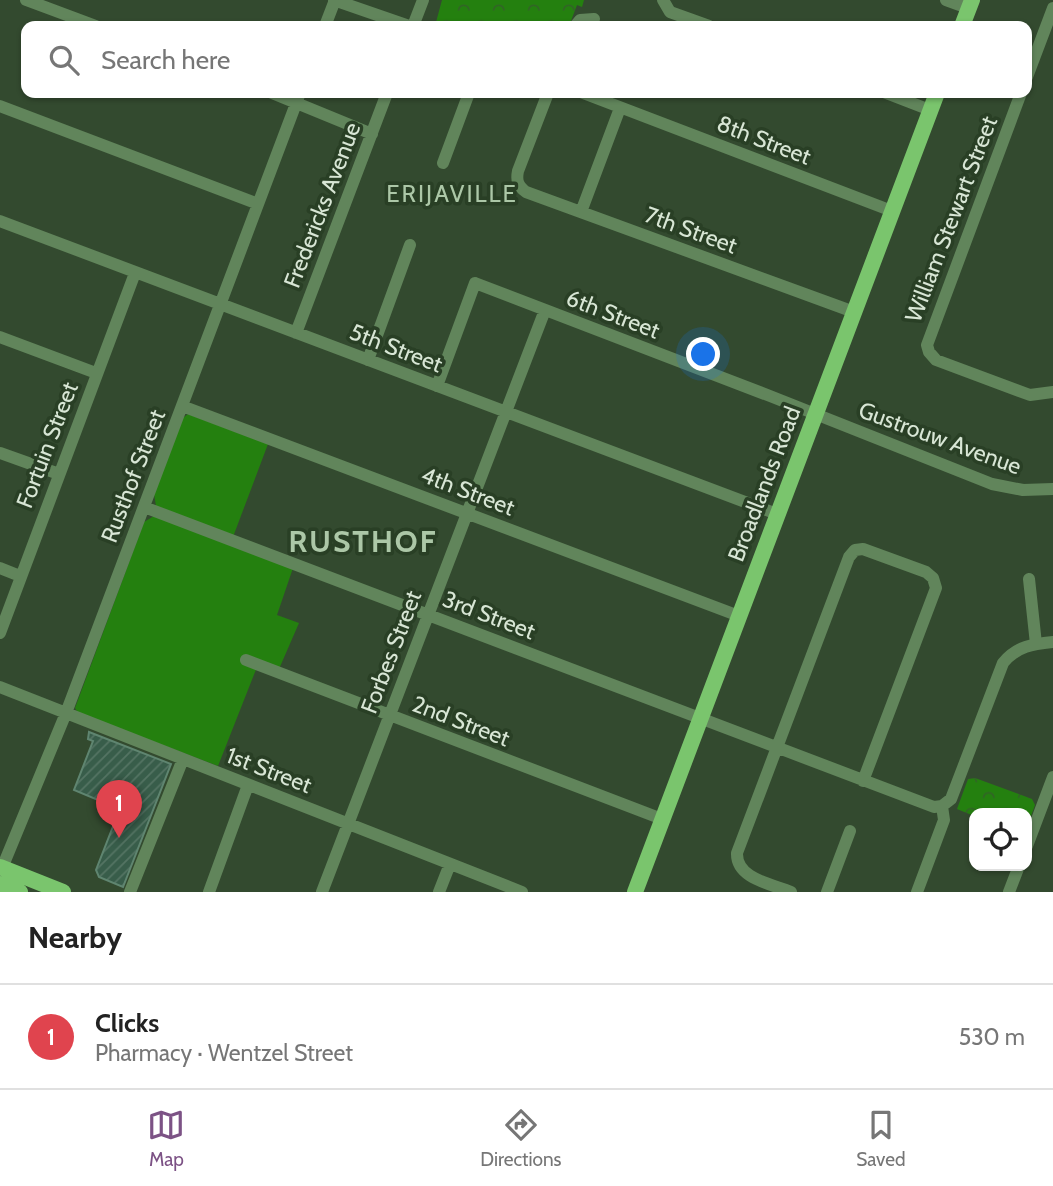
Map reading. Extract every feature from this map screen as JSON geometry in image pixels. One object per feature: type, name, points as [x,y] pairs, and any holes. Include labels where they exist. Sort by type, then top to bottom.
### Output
[{"type":"main road","points":[[964,21],[970,4]]},
{"type":"main road","name":"Broadlands Road","points":[[635,892],[935,98]]},
{"type":"main road","points":[[2,866],[20,892]]},
{"type":"main road","points":[[2,866],[64,892]]},
{"type":"street","points":[[26,0],[83,21]]},
{"type":"street","points":[[328,21],[335,0],[396,21]]},
{"type":"street","points":[[413,21],[423,0]]},
{"type":"street","points":[[946,0],[970,4]]},
{"type":"street","points":[[663,2],[670,12],[695,21]]},
{"type":"street","points":[[1032,64],[1053,8]]},
{"type":"street","points":[[579,21],[594,19]]},
{"type":"street","points":[[298,98],[372,134]]},
{"type":"street","name":"Rusthof Street","points":[[2,866],[66,713],[298,98]]},
{"type":"street","name":"Fredericks Avenue","points":[[296,333],[385,98]]},
{"type":"street","points":[[443,163],[467,98]]},
{"type":"street","name":"7th Street","points":[[546,98],[518,171],[518,184],[526,192],[854,312]]},
{"type":"street","name":"8th Street","points":[[595,98],[892,211]]},
{"type":"street","points":[[899,98],[930,110]]},
{"type":"street","name":"William Stewart Street","points":[[1019,98],[927,345],[936,360],[1030,395],[1053,392]]},
{"type":"street","points":[[0,106],[258,204]]},
{"type":"street","points":[[581,212],[620,108]]},
{"type":"street","name":"5th Street","points":[[0,221],[777,514]]},
{"type":"street","points":[[368,359],[410,245]]},
{"type":"street","name":"Fortuin Street","points":[[0,633],[135,273]]},
{"type":"street","name":"6th Street","points":[[437,386],[475,283],[815,414]]},
{"type":"street","name":"Forbes Street","points":[[323,892],[545,310]]},
{"type":"street","points":[[0,337],[96,373]]},
{"type":"street","name":"4th Street","points":[[182,406],[739,616]]},
{"type":"street","name":"Gustrouw Avenue","points":[[815,414],[992,484],[1023,491],[1053,489]]},
{"type":"street","points":[[0,453],[59,474]]},
{"type":"street","name":"3rd Street","points":[[144,507],[930,807],[942,806]]},
{"type":"street","points":[[791,892],[745,873],[738,864],[737,857],[850,554],[859,549],[866,549],[926,572],[933,578],[936,588],[863,781]]},
{"type":"street","points":[[0,568],[20,576]]},
{"type":"street","points":[[1030,579],[1036,644]]},
{"type":"street","points":[[917,892],[944,820],[942,806],[951,799],[1000,668],[1013,652],[1036,644],[1053,642]]},
{"type":"street","name":"2nd Street","points":[[246,660],[662,819]]},
{"type":"street","name":"1st Street","points":[[0,687],[519,891]]},
{"type":"street","points":[[130,892],[183,759]]},
{"type":"street","points":[[1032,833],[1053,777]]},
{"type":"street","points":[[209,892],[248,785]]},
{"type":"street","points":[[827,892],[850,831]]},
{"type":"street","points":[[439,892],[450,864]]},
{"type":"street","points":[[1009,892],[1017,871]]},
{"type":"green space","points":[[442,0],[584,0],[582,7],[577,5],[571,21],[436,21]]},
{"type":"green space","points":[[188,414],[268,444],[233,537],[156,506],[154,494],[183,418]]},
{"type":"green space","points":[[154,516],[293,568],[277,615],[299,623],[279,669],[259,662],[218,766],[78,713],[75,708],[144,522]]},
{"type":"green space","points":[[975,778],[1032,799],[1035,805],[1032,813],[1032,808],[969,808],[969,814],[957,809],[968,779]]},
{"type":"building","points":[[89,732],[171,764],[123,887],[99,877],[96,870],[119,811],[74,790],[93,741],[88,739]]},
{"type":"place","name":"Clicks","points":[[119,838]]},
{"type":"district","name":"ERIJAVILLE","points":[[452,193]]},
{"type":"district","name":"RUSTHOF","points":[[363,541]]}]
